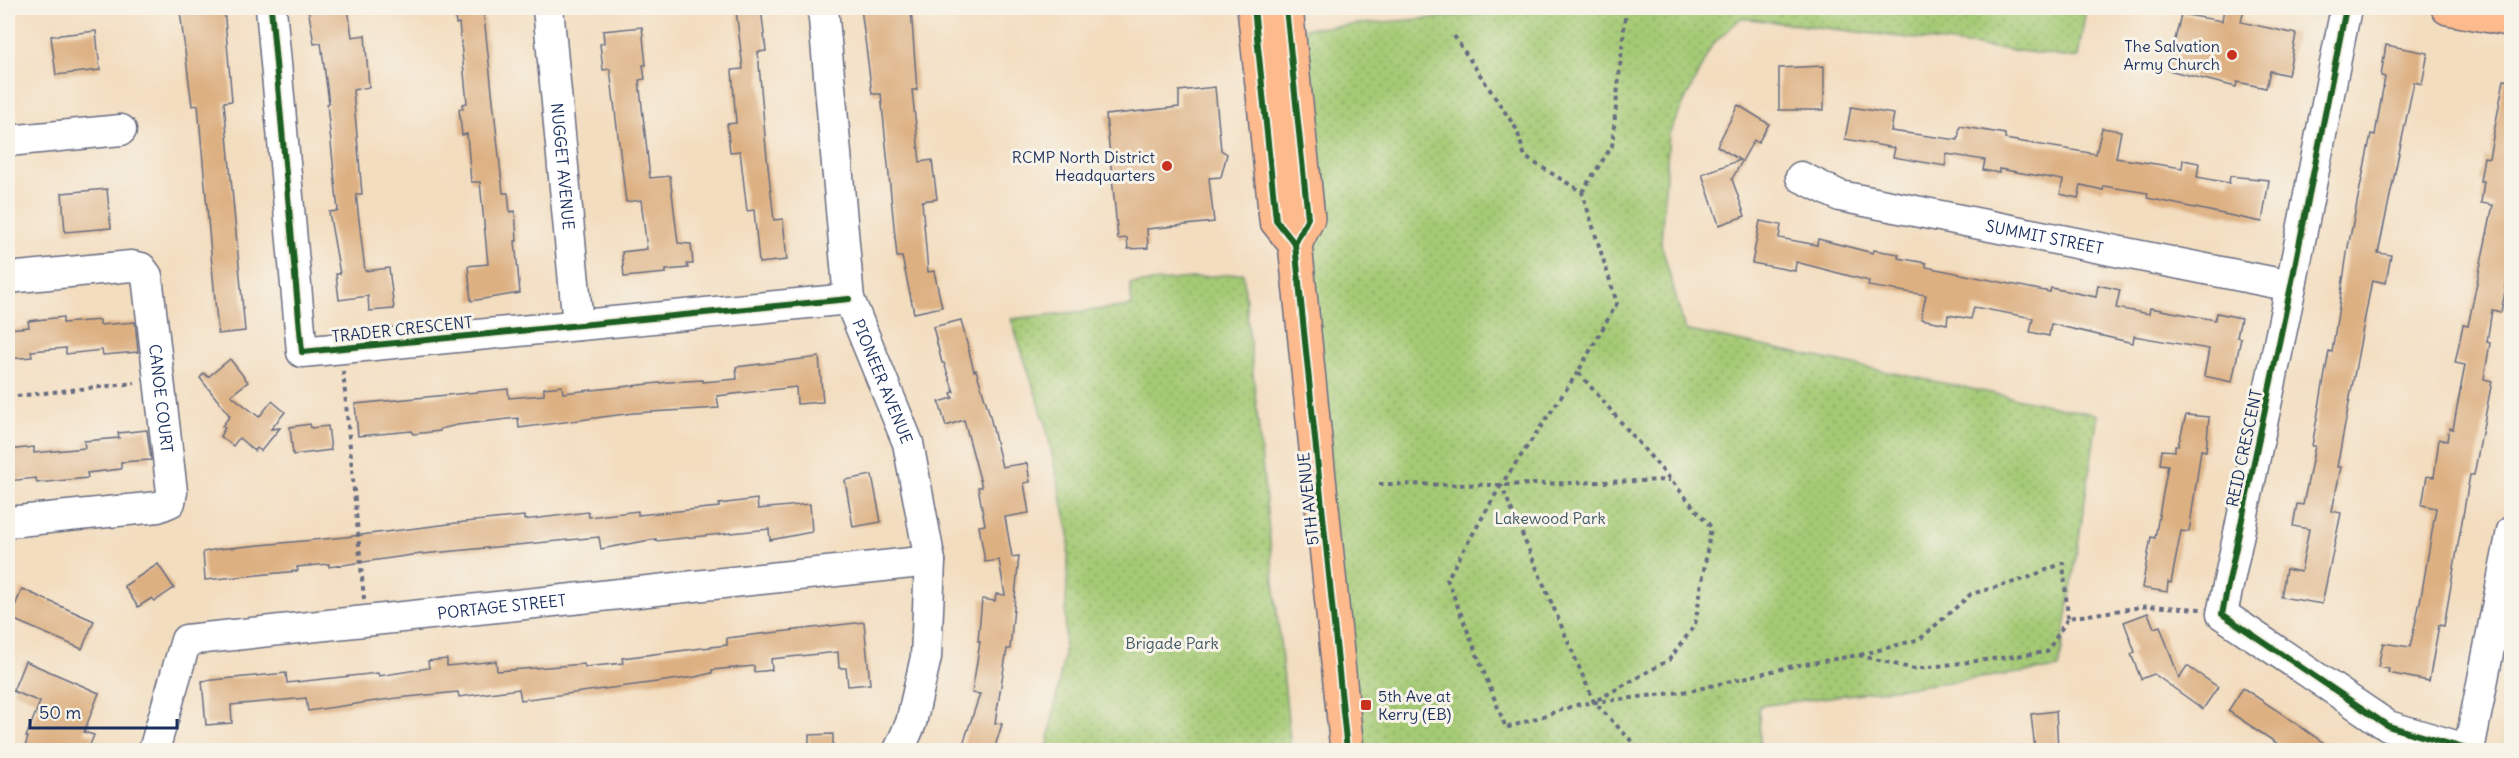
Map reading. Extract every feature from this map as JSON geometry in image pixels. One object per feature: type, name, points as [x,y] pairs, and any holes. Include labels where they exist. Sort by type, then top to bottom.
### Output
[{"type":"main road","points":[[1254,8],[1276,220],[1295,244],[1308,218],[1286,8]]},
{"type":"main road","points":[[2448,8],[2511,20]]},
{"type":"main road","name":"5TH AVENUE","points":[[1295,244],[1347,750]]},
{"type":"street","name":"TRADER CRESCENT","points":[[271,8],[302,352],[849,299]]},
{"type":"street","name":"NUGGET AVENUE","points":[[548,8],[578,325]]},
{"type":"street","name":"PIONEER AVENUE","points":[[823,8],[849,299],[908,443],[930,561],[926,657],[911,723],[899,750]]},
{"type":"street","name":"REID CRESCENT","points":[[2222,614],[2292,286],[2346,8]]},
{"type":"street","points":[[8,141],[121,130]]},
{"type":"street","name":"SUMMIT STREET","points":[[1801,177],[1840,196],[2292,286]]},
{"type":"street","name":"CANOE COURT","points":[[8,278],[131,266],[141,268],[147,276],[172,492],[170,502],[158,507],[8,522]]},
{"type":"street","points":[[2222,614],[2388,726],[2469,750],[2511,531]]},
{"type":"street","name":"PORTAGE STREET","points":[[154,750],[186,640],[930,561]]},
{"type":"path","points":[[1582,192],[1612,146],[1626,8]]},
{"type":"path","points":[[1454,36],[1517,130],[1525,157],[1582,192],[1617,303],[1578,372],[1501,485],[1447,579],[1506,728],[1580,704],[1690,691],[1793,666],[1859,655],[1920,639],[1971,594],[2025,579],[2063,562],[2068,618],[2048,652],[1914,669],[1859,655]]},
{"type":"path","points":[[341,348],[366,621]]},
{"type":"path","points":[[1578,372],[1711,526],[1695,625],[1669,660],[1594,702]]},
{"type":"path","points":[[8,397],[159,380]]},
{"type":"path","points":[[1379,484],[1501,485],[1671,480]]},
{"type":"path","points":[[1501,485],[1594,702],[1640,750]]},
{"type":"path","points":[[2068,618],[2148,606],[2205,609],[2222,614]]},
{"type":"shaded area","points":[[2511,689],[2511,750],[2499,750]]},
{"type":"green space","name":"Lakewood Park","points":[[1552,8],[2086,8],[2078,58],[1741,18],[1712,45],[1669,134],[1661,243],[1685,330],[2098,415],[2059,668],[1759,706],[1760,750],[1342,750],[1266,32]]},
{"type":"green space","name":"Brigade Park","points":[[1243,273],[1291,750],[1047,750],[1064,654],[1069,534],[1045,422],[1011,319],[1132,306],[1130,284]]},
{"type":"building","points":[[224,8],[232,101],[224,102],[245,331],[218,334],[198,105],[192,106],[180,11]]},
{"type":"building","points":[[308,8],[348,8],[352,37],[365,35],[369,87],[353,90],[362,194],[356,194],[365,271],[389,268],[394,309],[369,311],[368,296],[339,300],[336,274],[340,274],[329,212],[338,211],[327,104],[329,103],[321,43],[314,44]]},
{"type":"building","points":[[454,8],[483,8],[503,193],[508,193],[510,212],[515,211],[517,241],[515,241],[520,293],[471,301],[468,266],[488,264],[480,182],[471,182],[467,134],[462,135],[459,109],[463,109],[462,104],[467,103],[459,23],[456,24]]},
{"type":"building","points":[[761,8],[766,51],[758,52],[766,148],[774,220],[783,219],[787,260],[759,263],[754,210],[747,211],[740,151],[730,152],[727,124],[736,123],[732,70],[743,69],[736,10]]},
{"type":"building","points":[[861,8],[911,8],[917,90],[912,90],[920,162],[932,160],[937,199],[922,201],[928,272],[934,271],[942,307],[914,313],[902,257],[897,257],[881,94],[872,94]]},
{"type":"building","name":"The Salvation Army Church","points":[[2224,8],[2244,8],[2241,22],[2296,34],[2288,75],[2270,71],[2266,88],[2237,82],[2236,87],[2168,70],[2181,14],[2222,21]]},
{"type":"building","points":[[642,27],[646,65],[643,65],[645,79],[639,80],[650,178],[670,176],[678,243],[691,244],[693,264],[687,264],[688,268],[666,270],[666,273],[624,277],[622,252],[647,249],[641,200],[626,202],[610,69],[603,70],[600,44],[604,43],[603,31]]},
{"type":"building","points":[[96,31],[100,70],[56,75],[51,36]]},
{"type":"building","points":[[2386,45],[2428,53],[2422,84],[2414,82],[2378,253],[2391,255],[2386,283],[2372,280],[2337,467],[2341,467],[2332,511],[2341,513],[2322,604],[2281,597],[2286,569],[2301,572],[2309,529],[2293,526],[2297,504],[2303,505],[2315,446],[2312,446],[2329,351],[2332,352],[2348,247],[2371,134],[2375,135],[2385,77],[2381,76]]},
{"type":"building","points":[[1824,66],[1824,110],[1779,110],[1779,68]]},
{"type":"building","points":[[2504,80],[2511,81],[2509,272],[2501,312],[2492,310],[2487,342],[2490,343],[2484,379],[2492,381],[2474,475],[2470,475],[2444,626],[2439,625],[2429,681],[2388,673],[2389,669],[2378,667],[2383,643],[2410,647],[2421,597],[2436,508],[2422,505],[2427,476],[2434,477],[2439,439],[2447,441],[2449,428],[2453,429],[2465,365],[2455,363],[2463,325],[2468,326],[2493,205],[2481,203],[2484,181],[2480,181],[2484,157],[2489,158]]},
{"type":"building","name":"RCMP North District Headquarters","points":[[1215,87],[1221,150],[1227,154],[1221,177],[1209,178],[1214,222],[1147,229],[1148,248],[1128,249],[1127,238],[1118,239],[1106,115],[1179,107],[1179,91]]},
{"type":"building","points":[[1738,105],[1769,124],[1758,143],[1754,140],[1732,179],[1745,216],[1719,225],[1702,174],[1740,160],[1717,146]]},
{"type":"building","points":[[1851,107],[1894,114],[1891,131],[1958,140],[1960,126],[2005,134],[2005,139],[2096,154],[2102,128],[2121,131],[2116,158],[2182,168],[2183,160],[2199,163],[2197,177],[2229,183],[2230,176],[2269,180],[2262,222],[2147,198],[2148,193],[2104,186],[2103,190],[2081,185],[2078,198],[2060,194],[2063,180],[1999,169],[1999,173],[1983,170],[1985,160],[1947,154],[1945,166],[1893,157],[1895,148],[1845,139]]},
{"type":"building","points":[[107,189],[111,228],[65,232],[62,193]]},
{"type":"building","points":[[1760,221],[1781,225],[1779,238],[1817,245],[1818,239],[1873,253],[1874,250],[1899,254],[1898,258],[1926,263],[1926,267],[2050,292],[2051,288],[2096,297],[2098,285],[2120,290],[2116,308],[2149,314],[2150,308],[2215,320],[2217,313],[2241,318],[2237,337],[2241,338],[2232,382],[2204,376],[2209,349],[2134,336],[2133,343],[2051,324],[2049,336],[2030,332],[2033,318],[1974,307],[1971,319],[1948,315],[1947,324],[1921,319],[1926,295],[1868,286],[1869,281],[1796,262],[1795,271],[1752,263]]},
{"type":"building","points":[[63,317],[63,323],[100,320],[100,325],[135,322],[138,352],[103,355],[102,350],[66,354],[66,348],[31,351],[32,357],[8,359],[8,329],[29,327],[28,321]]},
{"type":"building","points":[[961,320],[974,371],[976,370],[989,412],[1002,467],[1027,463],[1030,482],[1024,483],[1029,513],[1005,517],[1012,557],[1019,556],[1010,649],[1007,649],[995,723],[1002,724],[994,750],[961,750],[980,694],[972,693],[980,642],[978,641],[982,599],[995,601],[996,594],[1005,595],[999,560],[985,562],[979,526],[985,525],[978,487],[982,487],[964,420],[946,426],[939,402],[953,398],[951,393],[954,392],[944,363],[942,363],[933,327]]},
{"type":"building","points":[[819,357],[823,402],[797,404],[796,387],[717,396],[719,408],[633,413],[519,428],[518,418],[457,425],[440,429],[440,431],[358,436],[355,404],[508,389],[509,398],[544,395],[544,388],[562,386],[563,393],[669,382],[737,379],[736,367]]},
{"type":"building","points":[[230,359],[248,382],[231,395],[259,417],[272,401],[285,412],[271,429],[280,428],[261,451],[257,448],[255,451],[239,438],[233,446],[220,436],[225,428],[222,426],[230,416],[200,378],[204,373],[208,377]]},
{"type":"building","points":[[2186,415],[2209,417],[2206,451],[2201,450],[2189,532],[2181,531],[2171,583],[2168,582],[2167,592],[2142,588],[2151,537],[2155,538],[2168,465],[2160,464],[2162,450],[2175,451]]},
{"type":"building","points":[[310,424],[311,428],[328,426],[331,450],[293,455],[290,427]]},
{"type":"building","points":[[147,430],[151,460],[121,462],[121,469],[87,473],[88,478],[37,483],[36,478],[8,481],[8,450],[34,447],[34,453],[85,448],[84,441],[119,438],[118,433]]},
{"type":"building","points":[[872,475],[881,522],[853,527],[845,480]]},
{"type":"building","points":[[757,499],[758,509],[810,504],[812,532],[770,540],[769,529],[656,541],[656,539],[601,549],[599,537],[412,555],[329,567],[329,564],[297,567],[298,571],[205,580],[203,552],[218,549],[524,516],[524,520],[588,512],[589,517],[638,511],[638,515],[719,507],[719,504]]},
{"type":"building","points":[[158,564],[174,588],[155,601],[152,598],[138,607],[124,586]]},
{"type":"building","points":[[22,589],[94,621],[82,649],[10,618]]},
{"type":"building","points":[[2148,613],[2154,628],[2160,626],[2179,678],[2187,666],[2218,687],[2203,709],[2154,674],[2141,679],[2131,654],[2135,652],[2124,622]]},
{"type":"building","points":[[864,622],[870,684],[848,686],[846,668],[839,668],[838,652],[771,659],[772,670],[754,672],[754,666],[712,670],[712,673],[695,677],[521,700],[519,689],[459,697],[458,692],[397,698],[308,711],[306,698],[231,705],[232,723],[206,725],[202,681],[286,673],[287,683],[378,673],[379,676],[429,668],[428,661],[447,659],[447,666],[496,661],[497,671],[584,664],[585,667],[623,663],[622,658],[727,645],[727,638]]},
{"type":"building","points":[[25,661],[99,693],[84,732],[94,735],[88,750],[24,750],[28,737],[26,737],[40,702],[13,691]]},
{"type":"building","points":[[2243,688],[2334,750],[2287,750],[2228,711]]},
{"type":"building","points":[[2056,711],[2058,750],[2035,750],[2031,714]]},
{"type":"building","points":[[833,734],[833,750],[809,750],[809,735]]},
{"type":"cycle path","points":[[271,8],[302,352],[849,299]]},
{"type":"cycle path","points":[[1254,8],[1276,220],[1295,244],[1347,750]]},
{"type":"cycle path","points":[[1286,8],[1308,218],[1295,244]]},
{"type":"cycle path","points":[[2346,8],[2291,286],[2222,614],[2388,726],[2469,750]]},
{"type":"place","name":"The Salvation Army Church","points":[[2232,55]]},
{"type":"place","name":"RCMP North District Headquarters","points":[[1167,166]]},
{"type":"place","name":"5th Ave at Kerry (EB)","points":[[1366,705]]}]
